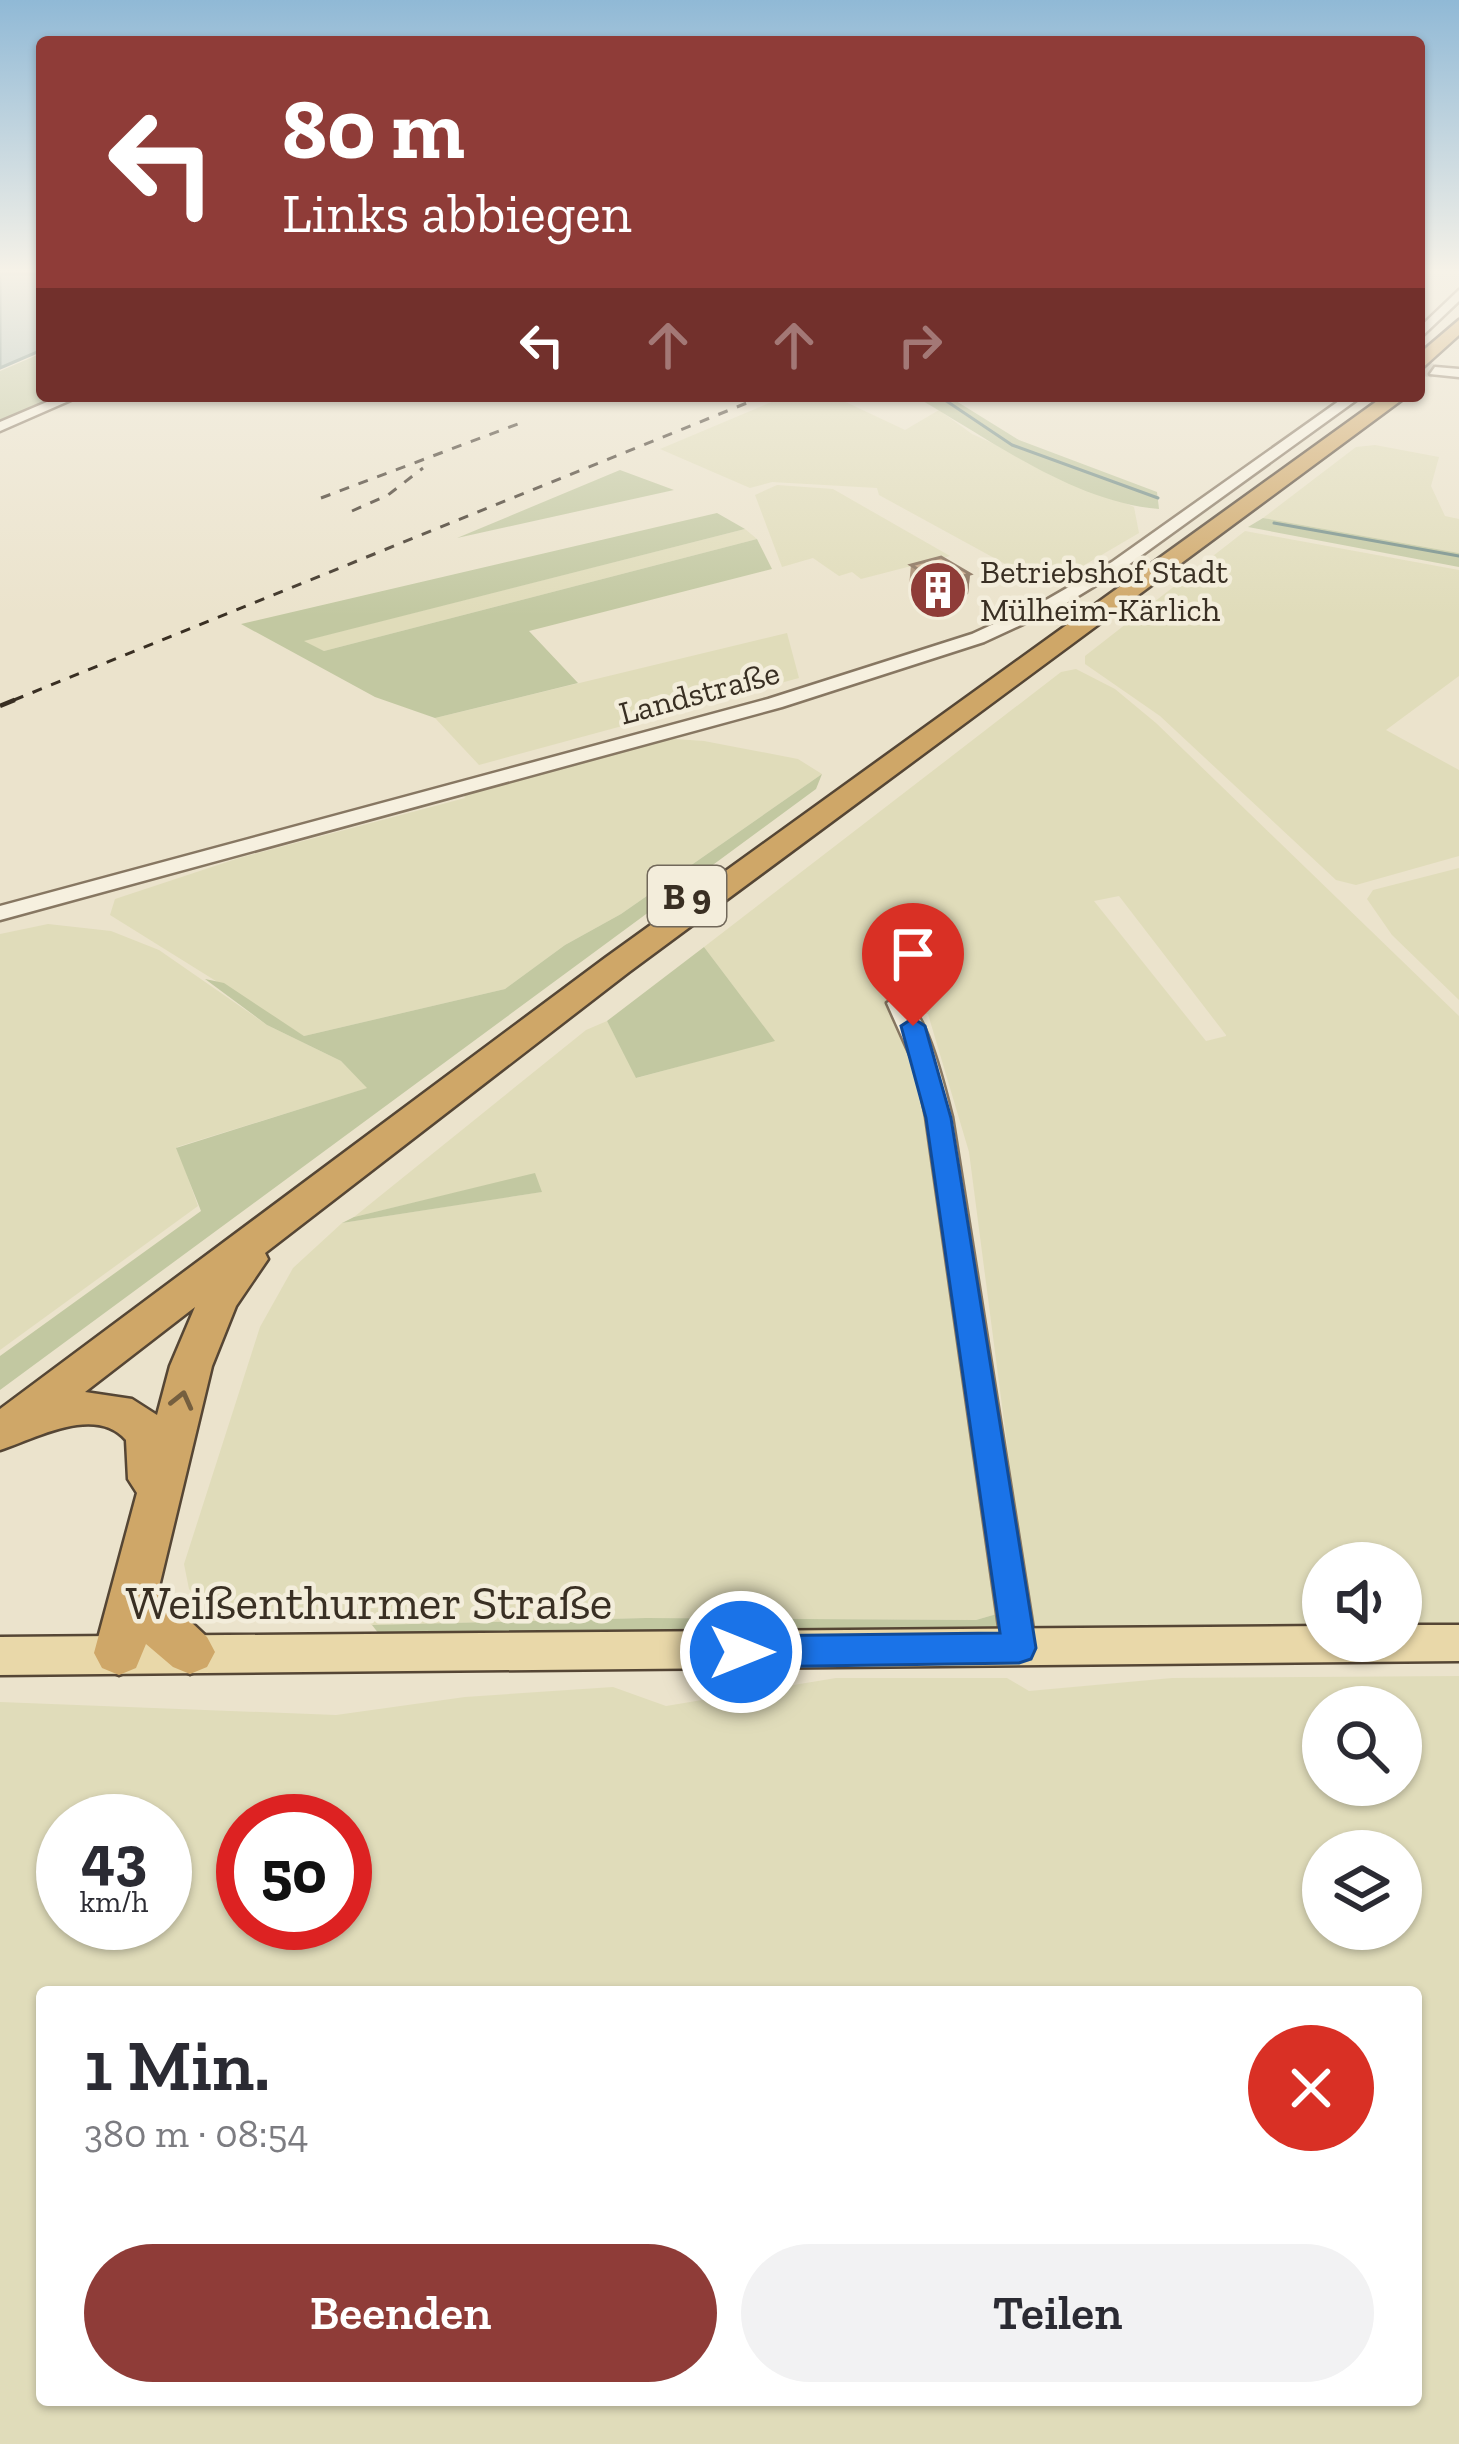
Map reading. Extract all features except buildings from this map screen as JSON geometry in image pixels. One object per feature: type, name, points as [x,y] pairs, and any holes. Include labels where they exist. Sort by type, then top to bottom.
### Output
[{"type":"highway","name":"B 9","points":[[0,1408],[569,981],[1374,402]]},
{"type":"highway","name":"B 9","points":[[0,1436],[463,1080],[1389,402]]},
{"type":"highway","name":"B 9","points":[[105,1653],[134,1595],[191,1366],[208,1320],[242,1266],[301,1202]]},
{"type":"highway","name":"B 9","points":[[0,1436],[46,1415],[88,1407],[125,1414],[147,1431],[153,1443],[142,1508],[105,1653]]},
{"type":"highway","points":[[134,1595],[152,1620],[190,1652]]},
{"type":"main road","name":"Weißenthurmer Straße","points":[[0,1656],[1459,1643]]},
{"type":"street","points":[[0,427],[60,402]]},
{"type":"street","name":"Landstraße","points":[[0,914],[807,694],[992,633],[1118,566],[1347,402]]},
{"type":"street","points":[[899,1003],[928,1068],[939,1118],[1019,1648]]},
{"type":"shaded area","points":[[772,402],[846,402],[905,430],[939,410],[972,434],[1134,507],[1139,533],[1047,587],[879,495],[877,488],[772,482],[750,488],[660,449]]},
{"type":"shaded area","points":[[1375,445],[1439,457],[1431,486],[1445,516],[1459,519],[1459,553],[1263,518],[1356,447]]},
{"type":"shaded area","points":[[777,485],[833,489],[950,556],[861,579],[852,572],[839,576],[813,558],[782,567],[755,495]]},
{"type":"shaded area","points":[[745,529],[757,539],[324,651],[302,641]]},
{"type":"shaded area","points":[[1245,531],[1459,570],[1459,676],[1386,730],[1459,770],[1459,856],[1356,885],[1336,880],[1160,716],[1085,664],[1085,656]]},
{"type":"shaded area","points":[[787,633],[799,678],[479,765],[435,718]]},
{"type":"shaded area","points":[[1076,669],[1115,689],[1156,723],[1459,1016],[1459,1632],[1422,1632],[1422,1542],[1302,1542],[1302,1633],[1031,1629],[969,1152],[928,1014],[897,1015],[916,1051],[1000,1613],[976,1620],[646,1618],[372,1625],[350,1610],[270,1614],[195,1596],[184,1564],[260,1327],[293,1268],[342,1223],[541,1192],[534,1174],[354,1217],[586,1030],[607,1021],[637,1078],[774,1040],[704,947],[1061,672]],"holes":[[[1119,896],[1226,1036],[1206,1041],[1094,901]]]},
{"type":"shaded area","points":[[661,738],[798,759],[822,774],[505,989],[304,1036],[110,915],[115,899],[239,858],[465,798],[460,789]]},
{"type":"shaded area","points":[[1459,868],[1459,1000],[1392,935],[1367,899],[1373,890]]},
{"type":"shaded area","points":[[48,924],[111,931],[159,950],[267,1025],[341,1061],[368,1088],[177,1147],[198,1206],[0,1350],[0,934]]},
{"type":"shaded area","points":[[1459,1676],[1459,2444],[0,2444],[0,1702],[336,1715],[465,1697],[613,1687],[666,1706],[836,1678],[1007,1678],[1029,1691],[1172,1678]]},
{"type":"green space","points":[[0,388],[36,388],[36,402],[51,402],[0,423]]},
{"type":"green space","points":[[924,402],[958,402],[1019,440],[1157,492],[1159,509],[1094,494],[1001,448]]},
{"type":"green space","points":[[620,470],[674,490],[457,538]]},
{"type":"green space","points":[[717,513],[745,529],[304,641],[324,651],[757,539],[772,569],[529,631],[578,683],[435,718],[375,697],[241,624]]},
{"type":"green space","points":[[1263,518],[1459,553],[1459,567],[1248,527]]},
{"type":"green space","points":[[822,774],[816,789],[0,1390],[0,1356],[201,1211],[176,1148],[367,1088],[341,1061],[267,1025],[205,979],[224,983],[304,1036],[505,989]]},
{"type":"green space","points":[[704,947],[775,1041],[636,1078],[607,1021]]},
{"type":"green space","points":[[535,1173],[542,1192],[342,1223],[354,1217]]},
{"type":"green space","points":[[1000,1613],[1000,1627],[990,1638],[379,1634],[372,1625],[646,1618],[976,1620]]},
{"type":"waterway","points":[[948,402],[1012,445],[1158,498]]},
{"type":"waterway","points":[[1274,523],[1459,556]]},
{"type":"railway","points":[[14,700],[749,402]]},
{"type":"railway","points":[[321,498],[523,422]]},
{"type":"railway","points":[[352,511],[388,495],[423,468]]},
{"type":"railway","points":[[0,706],[22,697]]},
{"type":"place","name":"Betriebshof Stadt Mülheim-Kärlich","points":[[938,590]]},
{"type":"route","points":[[741,1652],[1019,1648],[939,1118],[913,1026]]}]
